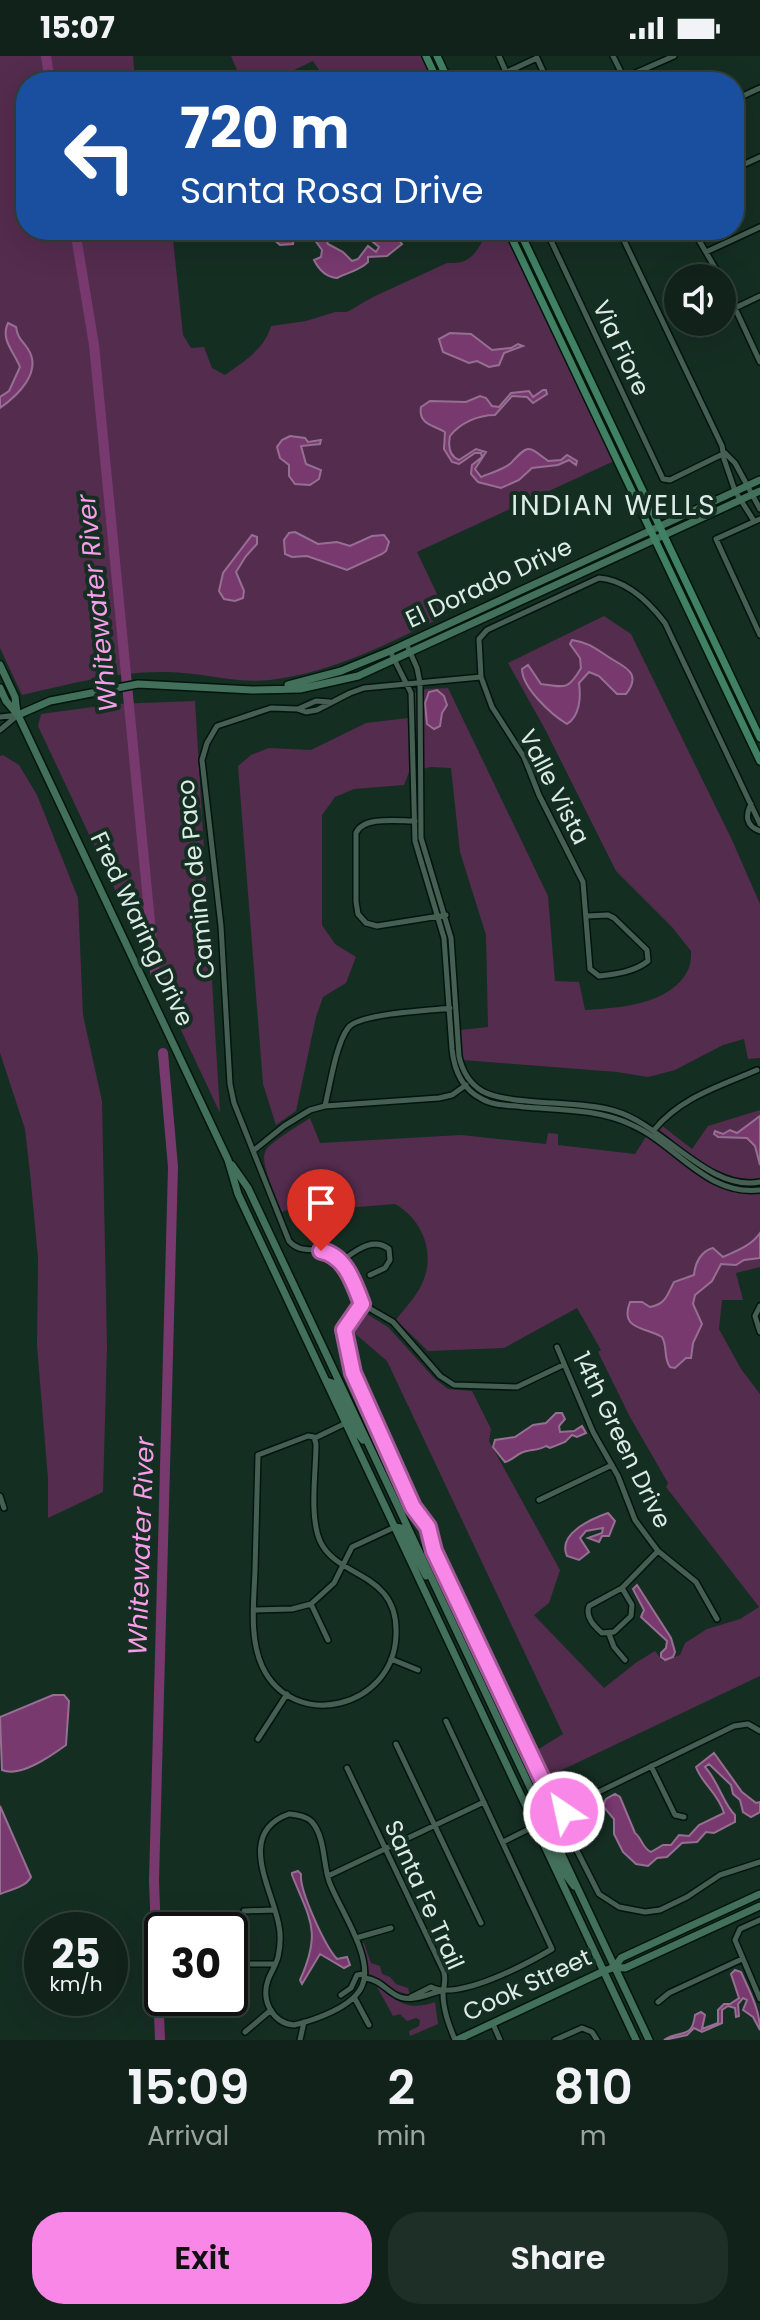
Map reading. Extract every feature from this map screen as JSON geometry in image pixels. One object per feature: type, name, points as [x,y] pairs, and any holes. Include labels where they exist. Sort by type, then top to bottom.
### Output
[{"type":"main road","points":[[513,240],[760,761]]},
{"type":"main road","points":[[524,240],[760,738]]},
{"type":"main road","name":"El Dorado Drive","points":[[274,689],[341,671],[390,651],[760,480]]},
{"type":"main road","name":"El Dorado Drive","points":[[18,715],[75,694],[138,684],[252,690],[300,689],[358,676],[756,493]]},
{"type":"main road","points":[[567,569],[571,579]]},
{"type":"main road","points":[[532,585],[537,595]]},
{"type":"main road","name":"Fred Waring Drive","points":[[0,665],[15,697],[18,715]]},
{"type":"main road","name":"Fred Waring Drive","points":[[0,688],[18,715],[228,1160],[238,1194],[636,2040]]},
{"type":"main road","name":"Fred Waring Drive","points":[[228,1160],[248,1188],[649,2040]]},
{"type":"main road","points":[[326,1381],[333,1383],[355,1430],[370,1448]]},
{"type":"main road","points":[[395,1527],[401,1528],[419,1566],[437,1591]]},
{"type":"main road","points":[[535,1826],[542,1828],[562,1870],[583,1898]]},
{"type":"main road","name":"Cook Street","points":[[615,1967],[621,1958],[760,1894]]},
{"type":"main road","name":"Cook Street","points":[[456,2040],[604,1971],[615,1967],[625,1968],[760,1906]]},
{"type":"street","points":[[499,56],[506,72],[537,58]]},
{"type":"street","points":[[641,72],[674,56]]},
{"type":"street","name":"Via Fiore","points":[[551,240],[665,480],[725,453]]},
{"type":"street","points":[[624,240],[725,453],[756,493],[760,509],[755,518],[716,539],[760,635]]},
{"type":"street","points":[[699,240],[713,264]]},
{"type":"street","points":[[706,252],[732,240]]},
{"type":"street","points":[[736,308],[760,296]]},
{"type":"street","points":[[736,310],[760,362]]},
{"type":"street","points":[[725,453],[727,471],[739,501],[755,518]]},
{"type":"street","points":[[727,471],[736,466]]},
{"type":"street","points":[[481,677],[479,639],[487,630],[599,578],[616,579],[653,607],[665,623],[760,824]]},
{"type":"street","points":[[406,643],[420,683],[416,851],[444,945],[453,1063],[481,1099],[495,1104],[611,1116],[639,1128],[720,1185],[739,1190],[760,1190]]},
{"type":"street","points":[[390,651],[411,693],[417,821],[451,938],[459,1056],[468,1084],[498,1097],[579,1104],[615,1111],[654,1130],[716,1174],[733,1182],[760,1182]]},
{"type":"street","name":"Camino de Paco","points":[[341,1261],[328,1252],[295,1247],[286,1236],[234,1103],[230,1084],[221,926],[202,760],[217,726],[235,722],[260,710],[297,709],[316,701],[331,702],[364,688],[481,677]]},
{"type":"street","name":"Valle Vista","points":[[481,677],[499,721],[524,757],[539,795],[583,882],[592,972],[599,976],[613,974],[640,967],[648,961],[647,950],[614,918],[608,915],[587,916]]},
{"type":"street","points":[[0,717],[18,715]]},
{"type":"street","points":[[0,730],[18,715]]},
{"type":"street","points":[[751,804],[746,813],[748,821],[752,828],[760,831]]},
{"type":"street","points":[[417,821],[367,822],[357,829],[357,909],[364,921],[373,926],[446,915]]},
{"type":"street","points":[[325,1106],[343,1039],[351,1024],[456,1007]]},
{"type":"street","points":[[654,1130],[667,1114],[703,1093],[726,1080],[757,1070]]},
{"type":"street","points":[[253,1151],[310,1110],[325,1106],[439,1098],[452,1095],[468,1084]]},
{"type":"street","points":[[370,1275],[385,1268],[390,1260],[389,1249],[383,1245],[371,1244],[341,1261],[362,1304],[393,1322],[440,1376],[454,1385],[517,1387],[563,1365]]},
{"type":"street","points":[[362,1304],[344,1330],[353,1373],[413,1507],[428,1527],[434,1551],[548,1792],[558,1801],[578,1802],[734,1726],[748,1724],[760,1731]]},
{"type":"street","points":[[760,1306],[755,1316],[760,1332]]},
{"type":"street","name":"14th Green Drive","points":[[557,1347],[635,1520],[658,1551],[696,1582],[717,1619]]},
{"type":"street","points":[[314,1437],[318,1534],[324,1548],[342,1564],[366,1576],[387,1599],[396,1634],[391,1659],[378,1683],[362,1696],[342,1704],[315,1704],[287,1694],[272,1681],[261,1664],[254,1638],[254,1610],[258,1455],[346,1423]]},
{"type":"street","points":[[539,1500],[612,1465]]},
{"type":"street","points":[[0,1496],[4,1508]]},
{"type":"street","points":[[254,1610],[292,1609],[311,1604],[334,1583],[352,1547],[395,1527]]},
{"type":"street","points":[[622,1588],[633,1612],[619,1629],[609,1634],[602,1633],[590,1621],[588,1609],[591,1604],[622,1588],[658,1551]]},
{"type":"street","points":[[311,1604],[328,1640]]},
{"type":"street","points":[[609,1634],[614,1647],[625,1660]]},
{"type":"street","points":[[391,1659],[418,1670]]},
{"type":"street","points":[[258,1739],[287,1694]]},
{"type":"street","points":[[414,1995],[423,1998],[443,1991],[473,1987],[552,1949],[446,1721]]},
{"type":"street","points":[[396,1744],[481,1923]]},
{"type":"street","points":[[651,1766],[675,1815],[684,1817]]},
{"type":"street","name":"Santa Fe Trail","points":[[347,1768],[444,1972],[447,2021],[456,2040]]},
{"type":"street","points":[[328,1876],[484,1802]]},
{"type":"street","points":[[566,1803],[564,1812],[568,1833],[599,1894],[619,1907],[645,1912],[660,1910],[720,1875],[760,1862]]},
{"type":"street","points":[[289,1814],[299,1815],[311,1822],[320,1840],[328,1876],[356,1938],[365,1976],[354,1997],[304,2022],[285,2024],[277,2020],[271,2010],[266,1987],[280,1941],[274,1910],[265,1885],[261,1844],[273,1821],[289,1814]]},
{"type":"street","points":[[503,1842],[535,1826]]},
{"type":"street","points":[[244,1911],[274,1910]]},
{"type":"street","points":[[760,1920],[740,1929],[735,1943],[760,1997]]},
{"type":"street","points":[[356,1938],[391,1928]]},
{"type":"street","points":[[658,2002],[669,1993],[742,1959]]},
{"type":"street","points":[[248,1964],[275,1964]]},
{"type":"street","points":[[341,1995],[351,1988],[357,1975],[380,1982],[400,1998],[431,1987],[443,1991]]},
{"type":"street","points":[[354,1997],[369,2025]]},
{"type":"street","points":[[245,2032],[271,2010]]},
{"type":"street","points":[[300,2040],[304,2022]]},
{"type":"street","points":[[493,2024],[500,2040]]},
{"type":"street","points":[[555,2040],[582,2028],[592,2032],[597,2040]]},
{"type":"shaded area","points":[[0,56],[133,56],[134,72],[16,72],[16,240],[173,240],[183,335],[191,348],[204,347],[212,368],[225,375],[264,342],[271,326],[347,312],[447,263],[468,259],[482,240],[509,240],[614,461],[417,552],[447,615],[361,655],[317,670],[270,680],[148,672],[94,679],[22,695],[0,648]]},
{"type":"shaded area","points":[[231,56],[421,56],[428,72],[320,72],[313,61],[290,72],[238,72]]},
{"type":"shaded area","points":[[274,240],[293,240],[293,244],[280,245]]},
{"type":"shaded area","points":[[315,240],[326,240],[352,261],[358,259],[368,246],[376,252],[379,247],[374,240],[399,240],[402,244],[387,256],[368,257],[365,265],[337,278],[326,275],[316,264],[314,260],[321,257],[322,250]]},
{"type":"shaded area","points":[[8,323],[16,327],[32,358],[32,366],[26,383],[0,408],[0,397],[9,391],[20,367],[7,340]]},
{"type":"shaded area","points":[[450,333],[471,334],[492,350],[518,344],[523,346],[504,353],[499,365],[489,367],[443,352],[439,339]]},
{"type":"shaded area","points":[[543,390],[547,394],[533,403],[527,397],[512,396],[495,415],[470,421],[450,436],[450,450],[459,460],[476,449],[486,452],[475,469],[481,477],[505,467],[528,449],[548,461],[561,460],[567,455],[577,461],[576,465],[569,460],[558,465],[532,468],[519,480],[501,488],[478,482],[471,474],[472,465],[482,457],[481,453],[475,453],[459,464],[452,462],[444,449],[445,432],[427,423],[421,413],[421,407],[430,401],[466,402],[480,396],[492,406],[499,407],[511,393],[529,391],[533,397]]},
{"type":"shaded area","points":[[290,436],[305,438],[308,442],[321,440],[320,444],[301,446],[306,464],[321,470],[319,479],[310,485],[295,484],[289,476],[289,465],[280,458],[277,447]]},
{"type":"shaded area","points":[[295,532],[318,544],[337,542],[350,546],[372,536],[384,535],[389,542],[382,554],[347,570],[307,556],[285,554],[284,540],[289,533]]},
{"type":"shaded area","points":[[252,535],[257,537],[257,544],[236,572],[244,591],[243,598],[235,601],[224,599],[219,591],[223,573]]},
{"type":"shaded area","points":[[604,616],[631,634],[760,904],[760,1058],[748,1059],[744,1039],[723,1045],[675,1070],[648,1077],[463,1060],[460,1030],[488,1027],[486,935],[460,852],[451,768],[431,767],[409,772],[404,785],[354,789],[335,797],[322,815],[322,925],[335,944],[356,957],[346,983],[323,997],[296,1111],[276,1125],[263,1084],[238,766],[251,755],[269,748],[311,750],[366,723],[408,718],[407,695],[426,689],[448,688],[548,896],[555,981],[579,982],[585,1010],[598,1009],[628,1006],[657,998],[680,982],[688,970],[691,951],[672,927],[616,871],[508,663]]},
{"type":"shaded area","points":[[572,640],[591,646],[624,666],[633,680],[626,694],[617,694],[599,676],[589,672],[579,683],[577,711],[567,724],[532,692],[522,669],[528,665],[541,684],[569,684],[581,668],[580,658],[570,644]]},
{"type":"shaded area","points":[[437,690],[444,696],[447,705],[440,726],[434,729],[427,724],[425,703],[429,692]]},
{"type":"shaded area","points":[[195,701],[220,1113],[38,726],[41,714],[115,704]]},
{"type":"shaded area","points":[[0,756],[19,765],[37,795],[78,898],[83,1015],[102,1101],[107,1346],[103,1492],[48,1518],[48,1479],[37,1346],[38,1258],[30,1173],[25,1129],[0,1053]]},
{"type":"shaded area","points":[[760,1110],[760,1267],[736,1273],[743,1300],[722,1300],[719,1329],[741,1369],[760,1394],[760,1676],[547,1777],[534,1752],[563,1734],[387,1361],[352,1331],[365,1313],[388,1327],[448,1389],[472,1391],[491,1429],[489,1441],[560,1570],[549,1603],[534,1615],[604,1688],[655,1651],[663,1661],[680,1655],[685,1643],[707,1629],[740,1619],[759,1607],[666,1487],[668,1483],[630,1417],[598,1352],[601,1350],[577,1308],[504,1348],[428,1351],[396,1320],[417,1294],[428,1261],[424,1238],[413,1219],[395,1204],[320,1210],[300,1204],[282,1212],[267,1173],[265,1152],[278,1139],[310,1118],[320,1143],[461,1135],[546,1144],[548,1133],[558,1134],[558,1145],[635,1154],[656,1121],[692,1149],[708,1126]]},
{"type":"shaded area","points":[[760,1116],[760,1165],[755,1146],[747,1138],[718,1137],[714,1134],[715,1131],[723,1134],[730,1130],[737,1133]]},
{"type":"shaded area","points":[[760,1233],[760,1258],[744,1260],[736,1265],[721,1264],[712,1281],[695,1295],[693,1304],[702,1324],[693,1343],[691,1358],[686,1358],[675,1368],[670,1367],[662,1337],[631,1323],[628,1318],[630,1302],[642,1302],[650,1307],[660,1304],[674,1282],[694,1275],[697,1262],[705,1252],[713,1248],[723,1257],[748,1245]]},
{"type":"shaded area","points":[[556,1413],[562,1413],[565,1419],[559,1426],[560,1432],[574,1431],[582,1426],[586,1433],[577,1437],[572,1435],[565,1442],[550,1448],[546,1446],[524,1452],[505,1462],[493,1447],[495,1440],[515,1437],[533,1425],[546,1423]]},
{"type":"shaded area","points":[[608,1513],[615,1521],[609,1536],[602,1536],[599,1542],[588,1538],[602,1533],[603,1528],[586,1531],[580,1538],[589,1552],[579,1560],[567,1556],[565,1548],[571,1534],[585,1523]]},
{"type":"shaded area","points":[[637,1585],[671,1638],[675,1652],[673,1657],[665,1660],[661,1657],[667,1641],[641,1617],[644,1610],[633,1589]]},
{"type":"shaded area","points":[[53,1695],[64,1695],[69,1701],[66,1745],[26,1769],[2,1770],[0,1717]]},
{"type":"shaded area","points":[[714,1753],[742,1792],[756,1803],[760,1802],[760,1812],[751,1817],[743,1812],[731,1785],[709,1764],[705,1767],[735,1815],[735,1822],[714,1833],[706,1832],[697,1842],[682,1843],[667,1857],[657,1858],[648,1866],[636,1864],[623,1852],[614,1834],[614,1819],[603,1806],[606,1799],[615,1794],[620,1797],[635,1833],[648,1850],[651,1852],[663,1845],[671,1845],[679,1835],[689,1836],[699,1825],[724,1813],[696,1767]]},
{"type":"shaded area","points":[[0,1806],[31,1877],[22,1886],[0,1894]]},
{"type":"shaded area","points":[[298,1871],[308,1904],[326,1942],[337,1959],[347,1957],[350,1965],[344,1968],[320,1954],[302,1984],[300,1980],[312,1937],[308,1915],[292,1875]]},
{"type":"shaded area","points":[[362,1943],[371,1963],[380,1966],[382,1974],[396,1984],[408,1988],[410,1995],[396,1991],[369,1974]]},
{"type":"shaded area","points":[[735,1970],[741,1972],[751,1993],[760,2030],[753,2017],[743,2010],[747,2000],[743,1998],[738,2004],[739,2016],[736,2017],[735,2008],[728,2006],[722,2010],[722,2023],[702,2032],[694,2028],[687,2035],[664,2040],[688,2031],[695,2015],[701,2012],[705,2015],[702,2029],[718,2023],[718,2010],[739,1998],[731,1974]]},
{"type":"shaded area","points":[[376,1985],[409,2005],[435,2002],[438,2024],[410,2036],[409,2031],[419,2026],[420,2020],[407,2021],[400,2014],[393,2016]]},
{"type":"waterway","name":"Whitewater River","points":[[46,56],[48,72]]},
{"type":"waterway","name":"Whitewater River","points":[[77,240],[94,345],[155,973]]},
{"type":"waterway","name":"Whitewater River","points":[[160,2040],[154,1881],[173,1167],[163,1053]]},
{"type":"district","name":"INDIAN WELLS","points":[[614,505]]},
{"type":"route","points":[[321,1251],[333,1254],[341,1261],[362,1304],[344,1330],[353,1373],[413,1507],[428,1527],[434,1551],[548,1792],[554,1799],[566,1803],[564,1812]]}]
